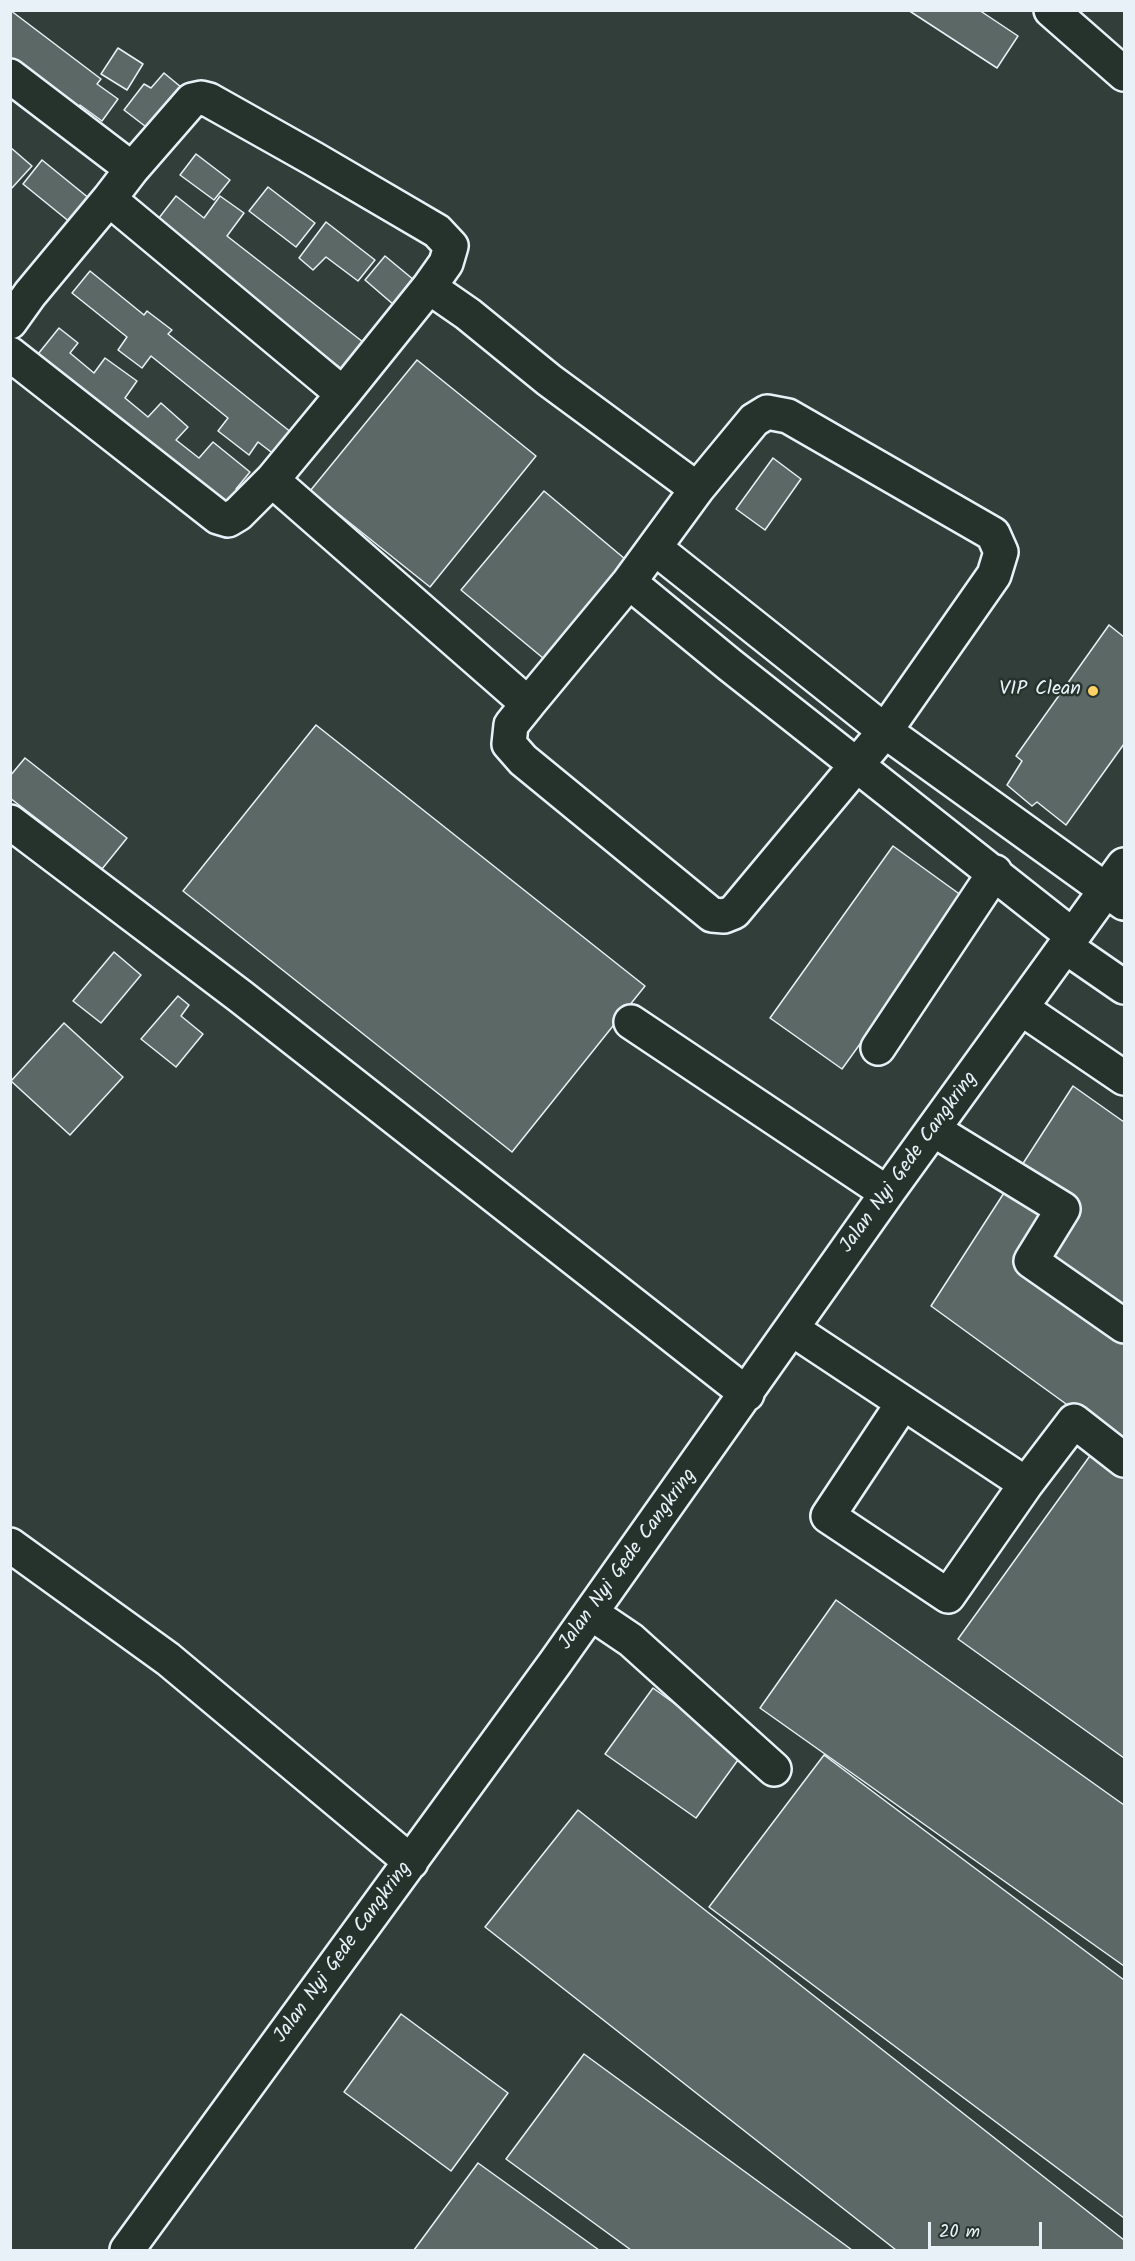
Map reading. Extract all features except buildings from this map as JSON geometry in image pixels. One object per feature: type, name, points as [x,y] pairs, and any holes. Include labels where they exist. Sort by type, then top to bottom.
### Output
[{"type":"street","points":[[1051,10],[1125,74]]},
{"type":"street","points":[[10,76],[132,169]]},
{"type":"street","points":[[10,322],[20,286],[109,200],[132,169],[192,100],[201,98],[209,100],[437,231],[451,246],[446,263],[429,287],[343,394],[272,480],[238,514],[228,520],[218,517],[10,354]]},
{"type":"street","points":[[109,200],[343,394]]},
{"type":"street","points":[[429,287],[468,314],[549,380],[698,489]]},
{"type":"street","points":[[767,412],[788,416],[993,534],[1001,552],[994,575],[885,730],[734,912],[724,916],[712,915],[523,760],[509,744],[511,725],[629,582],[698,489],[754,420],[767,412]]},
{"type":"street","points":[[272,480],[528,704]]},
{"type":"street","points":[[655,548],[885,730],[1115,897]]},
{"type":"street","points":[[629,582],[730,665],[995,872],[1070,941],[1125,987]]},
{"type":"street","points":[[958,844],[989,806]]},
{"type":"street","points":[[10,822],[240,996],[747,1394]]},
{"type":"street","name":"Jalan Nyi Gede Cangkring","points":[[127,2250],[591,1613],[888,1193],[1070,941],[1115,897],[1125,865]]},
{"type":"street","points":[[878,1048],[995,872]]},
{"type":"street","points":[[1022,1008],[1125,1078]]},
{"type":"street","points":[[631,1022],[888,1193]]},
{"type":"street","points":[[934,1130],[1063,1209],[1031,1261],[1125,1326]]},
{"type":"street","points":[[792,1329],[1026,1484]]},
{"type":"street","points":[[903,1403],[828,1516],[948,1596],[1026,1484],[1074,1422],[1125,1460]]},
{"type":"street","points":[[10,1545],[168,1659],[411,1862]]},
{"type":"street","points":[[591,1613],[631,1640],[774,1769]]},
{"type":"place","name":"VIP Clean","points":[[1093,691]]}]
